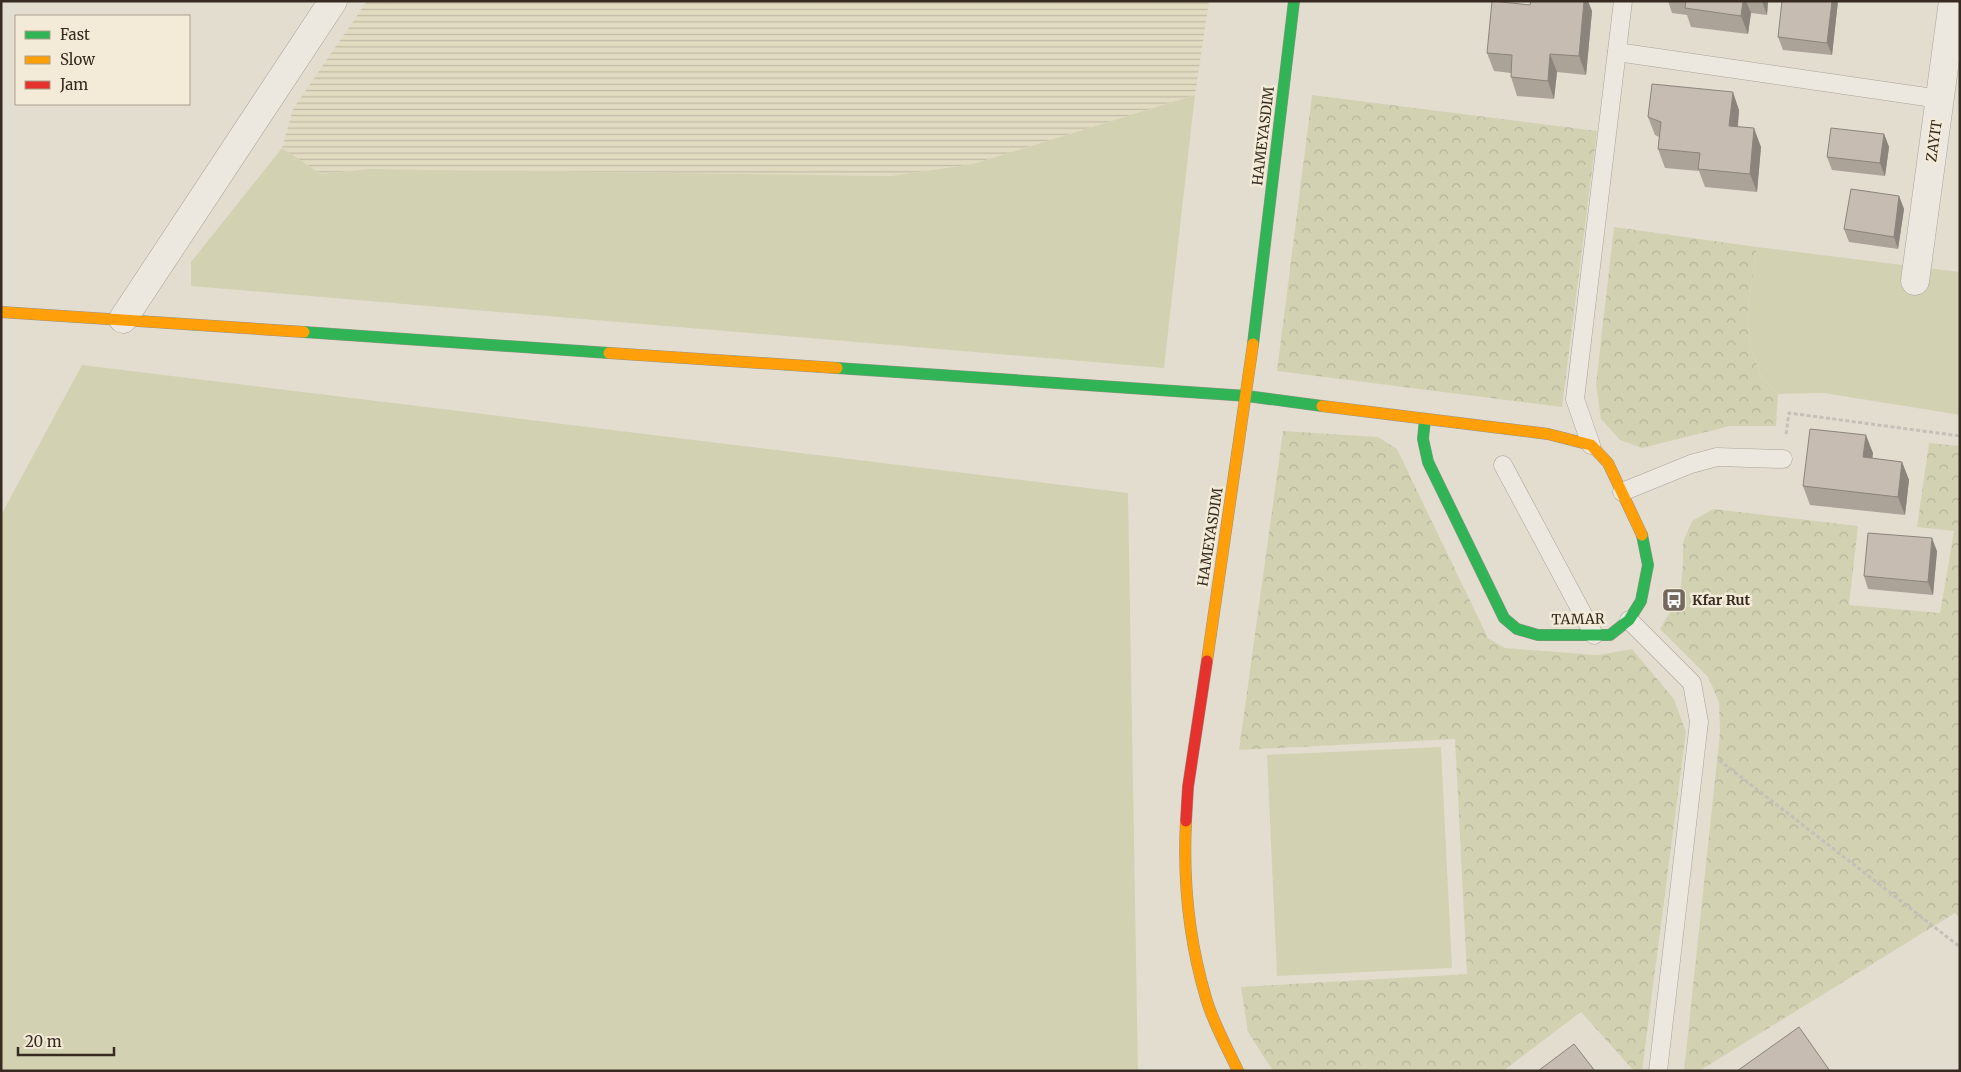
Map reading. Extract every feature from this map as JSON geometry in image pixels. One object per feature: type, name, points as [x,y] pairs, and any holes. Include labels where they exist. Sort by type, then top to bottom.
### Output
[{"type":"street","points":[[123,320],[333,1]]},
{"type":"street","name":"HAMEYASDIM","points":[[1238,1071],[1206,999],[1191,934],[1184,857],[1188,787],[1247,396],[1294,1]]},
{"type":"street","name":"ZAYIT","points":[[1914,281],[1953,1]]},
{"type":"street","points":[[1,312],[1247,396],[1548,434],[1591,445]]},
{"type":"street","name":"TAMAR","points":[[1425,419],[1423,439],[1428,462],[1504,618],[1517,629],[1538,635],[1610,635],[1629,620],[1641,601],[1648,564],[1644,539],[1608,463],[1591,445]]},
{"type":"lane","points":[[1591,445],[1575,399],[1623,1]]},
{"type":"lane","points":[[1617,52],[1940,99]]},
{"type":"lane","points":[[1622,492],[1690,464],[1717,457],[1783,459]]},
{"type":"lane","points":[[1503,465],[1594,635]]},
{"type":"lane","points":[[1629,620],[1692,683],[1699,722],[1658,1071]]},
{"type":"path","points":[[1783,459],[1789,413],[1960,436]]},
{"type":"path","points":[[1696,743],[1960,947]]},
{"type":"shaded area","points":[[367,1],[1209,1],[1195,95],[973,164],[891,176],[369,169],[321,174],[282,148],[293,109]]},
{"type":"green space","points":[[1195,95],[1164,368],[191,286],[191,262],[282,148],[321,174],[369,169],[891,176],[973,164]]},
{"type":"green space","points":[[1312,95],[1597,131],[1562,407],[1277,371]]},
{"type":"green space","points":[[1614,227],[1757,247],[1747,315],[1750,345],[1761,376],[1778,394],[1776,426],[1730,426],[1642,448],[1620,440],[1601,419],[1596,384]]},
{"type":"green space","points":[[1757,247],[1960,272],[1960,415],[1824,393],[1778,394],[1761,376],[1750,345],[1747,315]]},
{"type":"green space","points":[[82,365],[1128,493],[1138,1071],[1,1071],[1,515]]},
{"type":"green space","points":[[1283,431],[1378,437],[1397,449],[1488,638],[1505,648],[1598,655],[1632,649],[1674,699],[1686,732],[1642,1071],[1634,1071],[1581,1012],[1503,1071],[1273,1071],[1248,1032],[1241,987],[1467,974],[1455,739],[1239,750]]},
{"type":"green space","points":[[1929,443],[1960,446],[1960,919],[1955,913],[1699,1071],[1684,1071],[1720,732],[1719,702],[1708,677],[1660,629],[1680,595],[1683,542],[1692,521],[1713,509],[1858,526],[1849,605],[1940,613],[1954,531],[1917,527]]},
{"type":"green space","points":[[1441,747],[1452,968],[1277,976],[1267,755]]},
{"type":"building","points":[[1492,1],[1530,5],[1531,1],[1584,1],[1579,56],[1550,54],[1548,81],[1511,77],[1512,55],[1487,53]]},
{"type":"building","points":[[1686,1],[1743,1],[1741,16],[1685,8]]},
{"type":"building","points":[[1782,1],[1832,1],[1827,43],[1778,37]]},
{"type":"building","points":[[1652,84],[1733,92],[1729,126],[1754,128],[1750,174],[1698,169],[1700,153],[1658,149],[1661,122],[1648,117]]},
{"type":"building","points":[[1831,128],[1884,134],[1880,163],[1827,157]]},
{"type":"building","points":[[1851,189],[1899,196],[1894,237],[1844,229]]},
{"type":"building","points":[[1810,429],[1866,435],[1863,457],[1902,462],[1898,497],[1803,486]]},
{"type":"building","points":[[1868,533],[1932,538],[1928,582],[1864,576]]},
{"type":"building","points":[[1799,1027],[1830,1071],[1737,1071]]},
{"type":"building","points":[[1574,1044],[1595,1071],[1538,1071]]},
{"type":"traffic: fast","points":[[1253,344],[1294,1]]},
{"type":"traffic: fast","points":[[304,332],[609,353]]},
{"type":"traffic: fast","points":[[837,368],[1247,396],[1322,406]]},
{"type":"traffic: fast","points":[[1425,419],[1423,439],[1428,462],[1504,618],[1517,629],[1538,635],[1610,635],[1629,620],[1641,601],[1648,565],[1642,535]]},
{"type":"traffic: slow","points":[[1,312],[304,332]]},
{"type":"traffic: slow","points":[[1207,661],[1253,344]]},
{"type":"traffic: slow","points":[[609,353],[837,368]]},
{"type":"traffic: slow","points":[[1322,406],[1548,434],[1591,445],[1608,463],[1642,535]]},
{"type":"traffic: slow","points":[[1186,821],[1185,866],[1188,910],[1195,955],[1216,1026],[1238,1071]]},
{"type":"traffic: jam","points":[[1186,821],[1188,787],[1207,661]]},
{"type":"place","name":"Kfar Rut","points":[[1674,600]]}]
